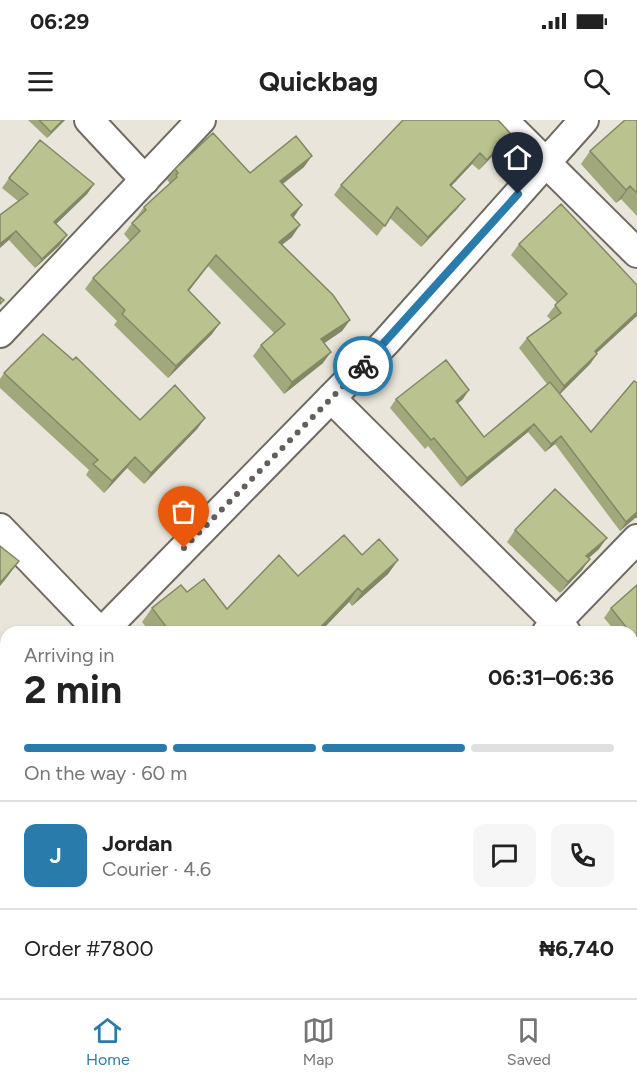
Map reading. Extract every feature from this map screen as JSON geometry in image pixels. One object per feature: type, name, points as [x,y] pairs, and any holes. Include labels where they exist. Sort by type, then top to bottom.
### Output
[{"type":"street","points":[[89,120],[145,180]]},
{"type":"street","points":[[0,333],[201,120]]},
{"type":"street","points":[[503,120],[547,161],[637,253]]},
{"type":"street","points":[[107,626],[387,342],[584,120]]},
{"type":"street","points":[[331,398],[555,626]]},
{"type":"street","points":[[0,528],[95,626]]},
{"type":"street","points":[[559,626],[637,538]]},
{"type":"building","points":[[39,120],[63,120],[51,132]]},
{"type":"building","points":[[403,120],[498,120],[511,134],[487,160],[480,153],[450,185],[465,199],[428,237],[397,207],[385,226],[341,185]]},
{"type":"building","points":[[625,120],[637,120],[637,193],[630,186],[626,190],[590,151]]},
{"type":"building","points":[[213,133],[250,173],[296,136],[312,156],[280,181],[302,205],[291,215],[300,225],[279,242],[333,295],[350,320],[321,339],[331,352],[292,382],[261,345],[285,324],[216,255],[188,290],[220,323],[176,366],[122,314],[125,310],[93,278],[140,231],[132,223],[146,210],[144,207],[177,177],[178,173],[175,169]]},
{"type":"building","points":[[40,140],[94,184],[54,222],[67,235],[42,259],[16,231],[0,244],[0,215],[28,194],[9,178]]},
{"type":"building","points":[[561,204],[637,285],[637,312],[595,351],[597,354],[564,386],[527,338],[561,313],[555,305],[567,294],[519,244]]},
{"type":"building","points":[[43,334],[73,360],[76,357],[140,420],[175,385],[205,418],[151,473],[135,457],[112,481],[93,464],[98,460],[4,373]]},
{"type":"building","points":[[446,360],[469,390],[456,401],[484,437],[550,382],[591,432],[634,381],[637,383],[637,512],[626,522],[561,436],[551,444],[534,424],[467,478],[434,438],[431,440],[396,399]]},
{"type":"building","points":[[555,489],[607,538],[586,556],[590,559],[568,582],[515,530]]},
{"type":"building","points":[[344,535],[362,555],[379,539],[398,560],[362,592],[358,588],[322,626],[166,626],[152,608],[181,585],[187,592],[204,579],[227,609],[279,555],[298,576]]},
{"type":"building","points":[[0,546],[19,561],[0,583]]},
{"type":"building","points":[[637,585],[637,626],[625,626],[611,608]]},
{"type":"way so far","points":[[184,548],[363,366]]},
{"type":"route","points":[[363,366],[518,194]]}]
